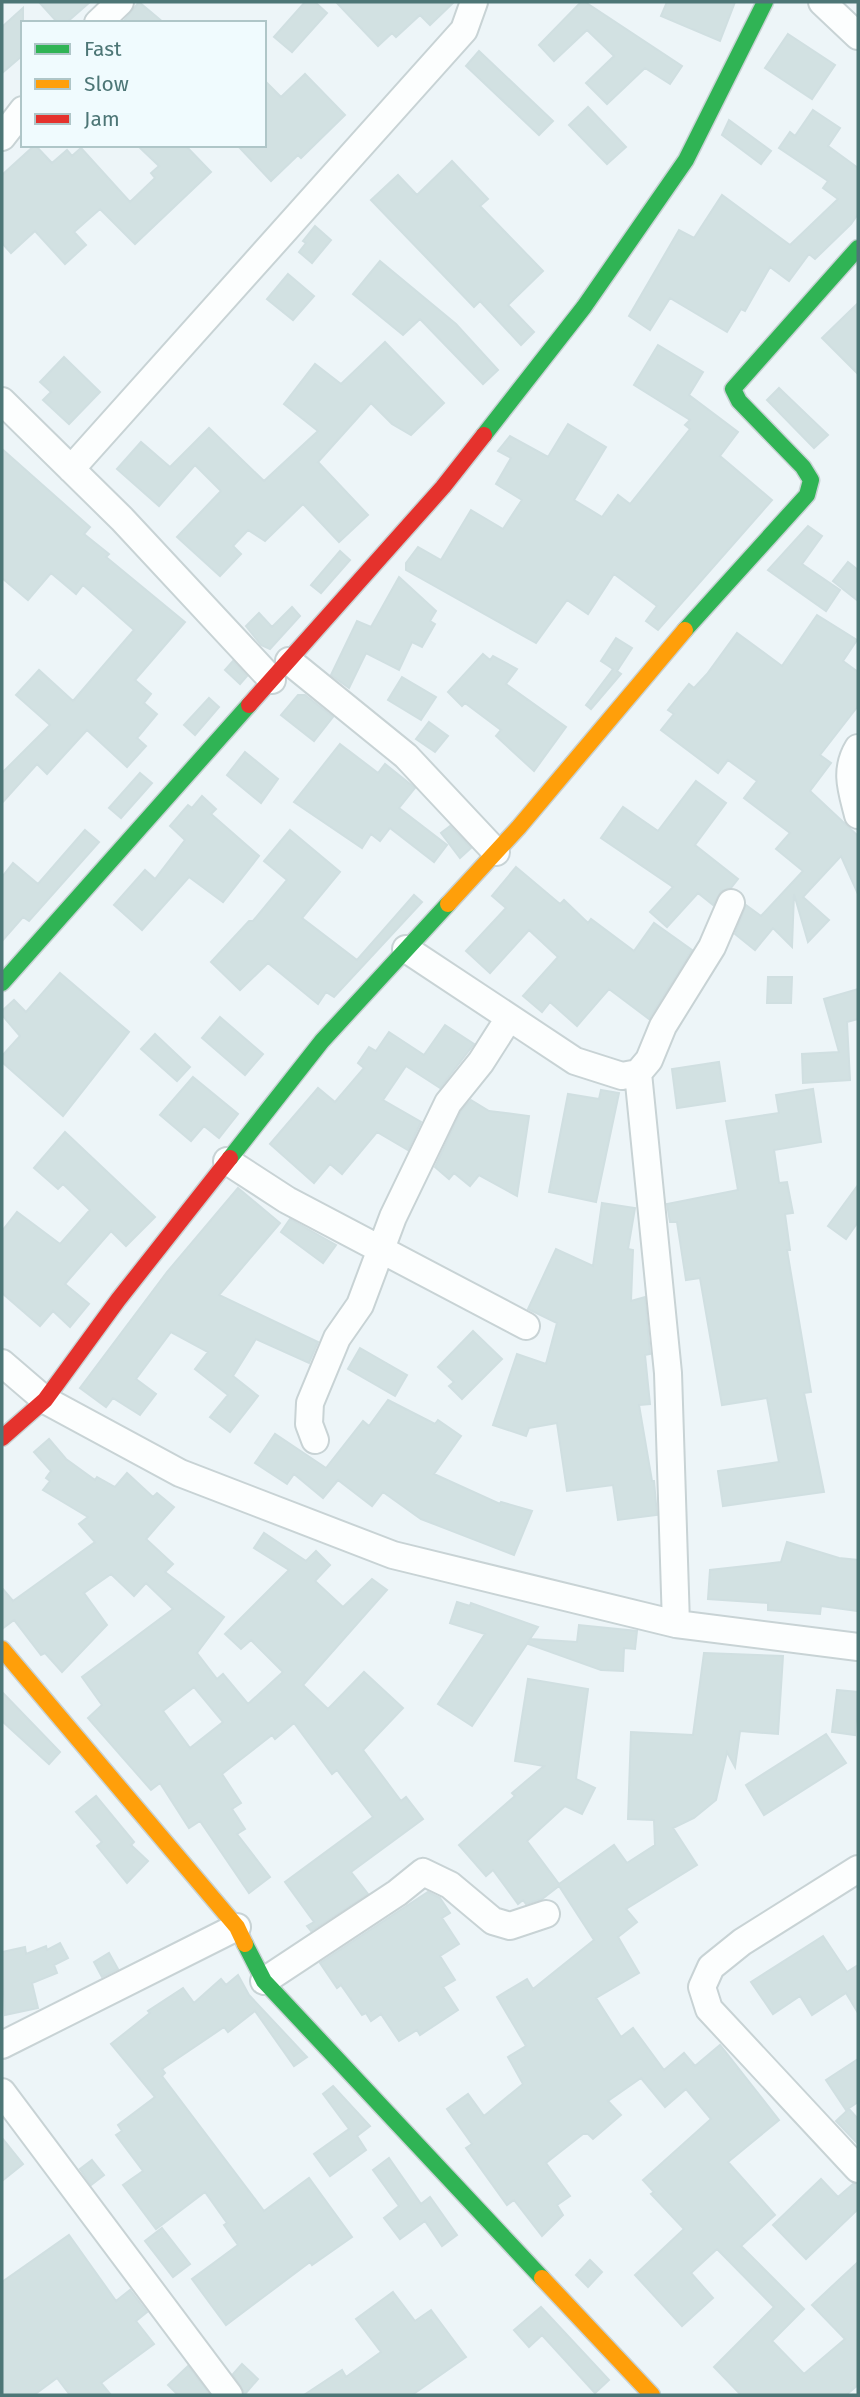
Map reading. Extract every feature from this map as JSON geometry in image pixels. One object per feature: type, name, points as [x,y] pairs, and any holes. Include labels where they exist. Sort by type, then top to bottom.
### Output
[{"type":"street","points":[[99,21],[120,2]]},
{"type":"street","points":[[71,469],[464,30],[474,2]]},
{"type":"street","points":[[2,983],[443,487],[584,307],[686,160],[765,2]]},
{"type":"street","points":[[822,2],[858,36]]},
{"type":"street","points":[[2,137],[21,113]]},
{"type":"street","points":[[2,1438],[45,1400],[322,1041],[496,852],[686,629],[807,495],[811,480],[803,467],[739,401],[733,389],[858,248]]},
{"type":"street","points":[[2,401],[280,670],[406,755],[496,852]]},
{"type":"street","points":[[858,748],[852,758],[849,775],[858,815]]},
{"type":"street","points":[[406,949],[575,1061],[622,1076],[638,1073],[649,1060],[663,1026],[712,947],[731,903]]},
{"type":"street","points":[[315,1440],[309,1424],[310,1403],[337,1338],[360,1305],[393,1217],[448,1103],[481,1062],[509,1018]]},
{"type":"street","points":[[638,1073],[668,1373],[677,1624]]},
{"type":"street","points":[[227,1161],[287,1200],[526,1326]]},
{"type":"street","points":[[2,1363],[45,1400],[180,1473],[393,1555],[677,1624],[858,1647]]},
{"type":"street","points":[[2,1649],[237,1927],[264,1980],[652,2395]]},
{"type":"street","points":[[858,1869],[743,1942],[711,1967],[702,1987],[709,2009],[858,2169]]},
{"type":"street","points":[[264,1980],[397,1893],[423,1872],[450,1885],[493,1921],[510,1926],[546,1914]]},
{"type":"street","points":[[2,2045],[237,1927]]},
{"type":"street","points":[[2,2092],[229,2395]]},
{"type":"building","points":[[39,2],[90,2],[68,21],[56,21]]},
{"type":"building","points":[[139,2],[162,21],[124,21]]},
{"type":"building","points":[[305,2],[315,2],[327,13],[292,52],[274,37]]},
{"type":"building","points":[[336,2],[454,2],[430,25],[420,15],[396,37],[392,33],[378,46]]},
{"type":"building","points":[[581,2],[585,2],[682,66],[670,84],[645,68],[607,104],[586,83],[614,56],[587,30],[554,61],[539,45]]},
{"type":"building","points":[[667,2],[735,2],[720,41],[661,16]]},
{"type":"building","points":[[23,8],[21,57],[2,73],[2,27]]},
{"type":"building","points":[[788,34],[835,65],[812,99],[765,68]]},
{"type":"building","points":[[479,51],[553,121],[539,135],[466,66]]},
{"type":"building","points":[[305,74],[345,115],[301,158],[298,155],[271,181],[239,147],[266,147],[266,82],[281,97]]},
{"type":"building","points":[[588,107],[626,147],[607,164],[569,125]]},
{"type":"building","points":[[813,110],[840,128],[828,146],[858,168],[858,214],[851,224],[815,259],[809,254],[789,281],[770,267],[745,311],[741,309],[727,332],[670,298],[650,330],[629,316],[679,230],[694,238],[722,195],[790,245],[838,199],[823,188],[828,181],[779,148],[790,132],[795,136]]},
{"type":"building","points":[[729,120],[771,151],[761,164],[722,135]]},
{"type":"building","points":[[33,147],[37,147],[52,163],[67,150],[72,156],[81,148],[130,202],[155,178],[151,173],[159,166],[139,147],[187,147],[211,172],[135,244],[100,209],[74,232],[86,245],[65,264],[35,231],[11,253],[2,243],[2,175]]},
{"type":"building","points":[[452,161],[488,199],[480,206],[543,271],[508,305],[534,332],[521,345],[480,301],[474,307],[371,200],[398,175],[417,195]]},
{"type":"building","points":[[315,226],[331,240],[312,263],[299,252],[306,243],[303,241]]},
{"type":"building","points":[[380,261],[456,324],[498,370],[483,384],[420,319],[403,335],[353,294]]},
{"type":"building","points":[[288,274],[314,296],[293,320],[267,299]]},
{"type":"building","points":[[858,303],[858,374],[822,338]]},
{"type":"building","points":[[385,342],[444,403],[411,435],[392,424],[371,403],[318,462],[368,515],[339,542],[303,504],[265,541],[248,530],[233,546],[241,554],[220,576],[177,537],[221,491],[195,465],[159,506],[117,469],[141,442],[170,467],[209,428],[264,481],[318,431],[284,404],[315,364],[341,384]]},
{"type":"building","points":[[658,345],[703,372],[689,395],[738,432],[720,456],[772,500],[658,630],[646,621],[657,606],[614,574],[588,614],[567,600],[536,643],[406,570],[406,563],[418,547],[441,560],[471,510],[503,529],[522,500],[496,484],[511,458],[498,451],[510,436],[548,457],[568,424],[606,447],[574,500],[602,517],[618,495],[630,504],[690,429],[685,425],[690,420],[634,385]]},
{"type":"building","points":[[64,357],[100,392],[69,424],[43,400],[51,392],[40,382]]},
{"type":"building","points":[[779,388],[828,435],[814,448],[767,400]]},
{"type":"building","points":[[2,449],[90,527],[84,534],[109,554],[106,557],[185,622],[135,680],[151,694],[144,703],[157,714],[137,738],[146,746],[127,767],[87,730],[47,774],[37,764],[2,803],[2,773],[50,725],[16,695],[39,670],[73,701],[134,630],[83,585],[76,594],[51,573],[28,600],[2,578]]},
{"type":"building","points":[[808,526],[822,536],[802,564],[840,590],[826,611],[768,570]]},
{"type":"building","points":[[340,551],[350,560],[321,593],[311,585]]},
{"type":"building","points":[[848,562],[858,570],[858,601],[833,581]]},
{"type":"building","points":[[399,577],[436,611],[430,621],[435,624],[422,647],[412,642],[399,670],[366,653],[349,688],[331,675],[357,621],[371,627]]},
{"type":"building","points":[[292,607],[300,616],[270,649],[261,645],[246,626],[259,613],[272,627]]},
{"type":"building","points":[[817,615],[857,640],[843,661],[858,672],[858,706],[820,755],[831,763],[810,791],[858,836],[858,894],[841,856],[803,897],[829,920],[808,942],[794,894],[792,947],[773,928],[755,950],[735,934],[746,905],[761,916],[803,871],[776,849],[790,833],[744,798],[757,781],[728,760],[718,773],[661,730],[674,714],[668,710],[689,684],[694,688],[707,674],[737,633],[782,666]]},
{"type":"building","points":[[616,638],[632,648],[617,671],[621,674],[591,709],[586,705],[613,669],[601,661]]},
{"type":"building","points":[[483,654],[490,660],[493,656],[517,669],[506,684],[566,727],[534,771],[496,736],[501,730],[465,703],[462,706],[448,692]]},
{"type":"building","points":[[233,661],[247,676],[240,684],[225,670]]},
{"type":"building","points":[[402,677],[436,697],[421,720],[388,700]]},
{"type":"building","points":[[298,695],[305,695],[333,717],[314,741],[281,715]]},
{"type":"building","points":[[209,698],[219,707],[195,735],[184,725]]},
{"type":"building","points":[[429,722],[448,736],[435,752],[416,739]]},
{"type":"building","points":[[340,744],[378,773],[385,764],[415,788],[399,808],[447,845],[434,862],[390,828],[380,841],[371,834],[362,848],[294,802]]},
{"type":"building","points":[[245,752],[278,779],[261,803],[227,775]]},
{"type":"building","points":[[140,773],[152,783],[121,818],[109,808]]},
{"type":"building","points":[[696,781],[726,803],[695,845],[738,879],[731,888],[721,891],[713,905],[698,893],[667,927],[650,912],[673,887],[601,838],[623,807],[658,831]]},
{"type":"building","points":[[202,796],[216,809],[211,814],[259,856],[223,902],[189,877],[142,930],[114,905],[145,870],[155,879],[185,840],[170,826],[188,805],[192,808]]},
{"type":"building","points":[[450,826],[471,848],[460,858],[441,833]]},
{"type":"building","points":[[85,830],[99,842],[29,921],[23,917],[2,941],[2,877],[13,863],[38,884]]},
{"type":"building","points":[[290,830],[340,872],[302,918],[357,960],[414,895],[422,902],[334,997],[326,992],[318,1004],[268,963],[240,990],[211,962],[249,921],[253,921],[287,880],[264,861]]},
{"type":"building","points":[[516,867],[560,904],[564,900],[588,923],[591,919],[634,951],[654,923],[692,950],[649,1019],[609,989],[577,1026],[550,1002],[542,1012],[523,996],[558,957],[529,930],[490,973],[466,951],[506,908],[492,896]]},
{"type":"building","points":[[60,973],[129,1032],[63,1116],[2,1062],[2,1056],[20,1036],[2,1015],[2,1011],[14,1000],[26,1012]]},
{"type":"building","points":[[768,977],[792,977],[791,1003],[767,1003]]},
{"type":"building","points":[[858,989],[858,1019],[847,1022],[850,1080],[803,1083],[802,1054],[839,1052],[824,999]]},
{"type":"building","points":[[220,1017],[263,1054],[245,1075],[202,1038]]},
{"type":"building","points":[[445,1025],[474,1044],[440,1088],[406,1066],[383,1100],[421,1122],[408,1150],[377,1132],[342,1174],[330,1164],[314,1183],[270,1144],[318,1088],[335,1102],[364,1068],[358,1063],[369,1047],[376,1051],[389,1032],[424,1055]]},
{"type":"building","points":[[155,1034],[190,1067],[177,1081],[141,1049]]},
{"type":"building","points":[[719,1062],[725,1101],[677,1108],[672,1069]]},
{"type":"building","points":[[193,1077],[238,1114],[219,1138],[204,1126],[191,1141],[160,1115]]},
{"type":"building","points":[[813,1089],[821,1142],[774,1150],[779,1183],[787,1182],[793,1213],[785,1214],[790,1250],[787,1250],[811,1392],[804,1393],[824,1492],[723,1506],[718,1471],[779,1462],[767,1398],[722,1405],[700,1278],[686,1280],[677,1222],[670,1222],[667,1204],[738,1190],[726,1121],[779,1113],[776,1095]]},
{"type":"building","points":[[601,1090],[619,1093],[596,1202],[549,1192],[568,1094],[599,1099]]},
{"type":"building","points":[[471,1100],[489,1111],[529,1116],[517,1196],[479,1175],[470,1186],[454,1173],[449,1179],[435,1167],[461,1111]]},
{"type":"building","points":[[65,1132],[155,1217],[126,1246],[111,1231],[65,1284],[89,1304],[70,1327],[53,1311],[40,1326],[2,1293],[2,1231],[17,1212],[60,1244],[90,1210],[63,1184],[58,1189],[34,1168]]},
{"type":"building","points":[[858,1185],[858,1222],[846,1239],[828,1226]]},
{"type":"building","points":[[238,1188],[280,1223],[219,1295],[318,1342],[309,1363],[256,1339],[233,1376],[258,1396],[230,1432],[210,1417],[228,1395],[195,1369],[208,1352],[171,1332],[136,1379],[156,1394],[140,1415],[113,1398],[106,1407],[80,1388],[167,1272]]},
{"type":"building","points":[[602,1203],[635,1208],[628,1249],[633,1250],[631,1301],[645,1297],[650,1354],[645,1355],[650,1404],[639,1405],[654,1481],[657,1515],[618,1520],[613,1485],[567,1491],[557,1423],[529,1428],[526,1436],[493,1425],[517,1354],[546,1364],[557,1323],[528,1309],[556,1249],[593,1266]]},
{"type":"building","points":[[290,1219],[336,1245],[323,1263],[281,1232]]},
{"type":"building","points":[[473,1331],[502,1359],[462,1399],[449,1386],[454,1382],[438,1367]]},
{"type":"building","points":[[360,1348],[407,1375],[395,1396],[348,1369]]},
{"type":"building","points":[[388,1400],[435,1424],[438,1420],[461,1436],[434,1474],[500,1504],[501,1502],[532,1511],[514,1555],[421,1519],[383,1492],[372,1506],[338,1480],[323,1498],[294,1474],[287,1484],[255,1463],[275,1434],[326,1468],[363,1421],[369,1426]]},
{"type":"building","points":[[49,1439],[66,1459],[95,1480],[97,1477],[115,1487],[127,1473],[153,1497],[157,1493],[174,1507],[146,1539],[173,1564],[165,1572],[224,1617],[197,1653],[217,1679],[223,1674],[248,1704],[283,1672],[251,1640],[241,1649],[225,1634],[289,1570],[254,1548],[264,1533],[306,1561],[316,1551],[330,1565],[315,1581],[343,1607],[372,1579],[387,1590],[303,1685],[328,1709],[364,1672],[403,1708],[363,1750],[401,1801],[406,1797],[423,1819],[351,1872],[368,1894],[311,1931],[307,1926],[314,1922],[285,1882],[373,1817],[337,1770],[332,1774],[294,1723],[275,1739],[272,1735],[222,1774],[241,1803],[232,1809],[245,1829],[237,1834],[270,1877],[249,1893],[200,1821],[189,1828],[160,1783],[151,1790],[88,1718],[102,1705],[82,1677],[173,1609],[146,1583],[134,1596],[111,1574],[84,1593],[107,1625],[62,1672],[45,1653],[41,1655],[14,1620],[2,1629],[2,1588],[13,1601],[95,1542],[79,1524],[88,1517],[43,1490],[50,1481],[46,1478],[51,1471],[34,1452]],"holes":[[[194,1687],[223,1722],[190,1748],[163,1711]]]},
{"type":"building","points":[[787,1542],[839,1558],[858,1560],[858,1611],[821,1606],[820,1614],[768,1610],[768,1603],[708,1599],[710,1570],[781,1562]]},
{"type":"building","points":[[457,1602],[470,1606],[471,1603],[538,1627],[530,1639],[577,1642],[579,1625],[637,1631],[635,1649],[624,1648],[623,1671],[601,1670],[528,1644],[529,1641],[472,1726],[438,1704],[485,1634],[450,1623]]},
{"type":"building","points":[[704,1653],[783,1656],[778,1734],[740,1731],[735,1767],[727,1752],[716,1800],[694,1818],[673,1828],[697,1865],[626,1909],[637,1922],[618,1937],[639,1973],[596,1998],[621,2037],[633,2028],[664,2070],[684,2053],[695,2066],[720,2045],[779,2120],[728,2162],[775,2215],[741,2246],[804,2309],[772,2341],[804,2374],[845,2339],[812,2305],[858,2262],[858,2385],[846,2395],[741,2395],[714,2367],[774,2307],[717,2249],[691,2273],[713,2298],[682,2326],[635,2275],[684,2229],[651,2194],[654,2192],[643,2180],[711,2119],[686,2089],[665,2107],[641,2078],[608,2101],[621,2115],[593,2139],[588,2134],[583,2134],[546,2163],[570,2196],[557,2205],[563,2215],[542,2236],[514,2200],[507,2205],[466,2148],[472,2144],[447,2109],[468,2094],[484,2116],[523,2084],[508,2057],[526,2046],[497,1997],[527,1979],[533,1989],[594,1940],[559,1886],[542,1899],[526,1904],[523,1900],[518,1904],[493,1870],[486,1876],[459,1845],[515,1796],[512,1793],[544,1766],[515,1761],[528,1679],[588,1689],[576,1779],[595,1788],[582,1814],[565,1806],[527,1841],[559,1884],[614,1845],[627,1863],[655,1845],[654,1820],[628,1819],[631,1732],[693,1735]]},
{"type":"building","points":[[837,1690],[858,1692],[855,1735],[832,1732]]},
{"type":"building","points":[[2,1692],[60,1752],[49,1764],[2,1721]]},
{"type":"building","points":[[826,1734],[846,1763],[764,1815],[746,1785]]},
{"type":"building","points":[[96,1796],[134,1842],[131,1845],[148,1861],[127,1883],[97,1846],[102,1842],[76,1812]]},
{"type":"building","points":[[428,1892],[440,1898],[450,1913],[442,1918],[459,1944],[440,1956],[455,1980],[443,1987],[458,2010],[420,2035],[417,2030],[399,2041],[381,2014],[371,2021],[366,2013],[362,2015],[341,1985],[337,1988],[320,1963]]},
{"type":"building","points":[[823,1936],[847,1972],[858,1965],[858,2013],[846,1993],[812,2015],[800,1996],[773,2014],[751,1982]]},
{"type":"building","points":[[60,1943],[68,1958],[54,1965],[57,1973],[32,1983],[38,2008],[5,2015],[2,1952],[25,1947],[26,1954],[46,1946],[47,1950]]},
{"type":"building","points":[[109,1953],[118,1969],[102,1977],[94,1962]]},
{"type":"building","points":[[238,1975],[249,1995],[307,2057],[294,2066],[255,2011],[228,2032],[224,2027],[162,2069],[165,2073],[162,2076],[264,2211],[309,2178],[352,2237],[312,2265],[310,2262],[226,2325],[192,2279],[238,2245],[224,2225],[227,2223],[205,2192],[156,2229],[123,2185],[143,2171],[116,2135],[122,2131],[118,2125],[155,2097],[111,2044],[150,2013],[148,2011],[183,1988],[194,2003],[221,1979],[226,1985]]},
{"type":"building","points":[[858,2059],[858,2102],[846,2110],[826,2080]]},
{"type":"building","points":[[333,2086],[370,2126],[357,2136],[366,2150],[330,2176],[314,2154],[349,2129],[323,2094]]},
{"type":"building","points":[[849,2109],[858,2119],[858,2144],[836,2121]]},
{"type":"building","points":[[2,2138],[23,2164],[2,2181]]},
{"type":"building","points":[[389,2158],[421,2204],[430,2197],[457,2235],[442,2246],[425,2221],[400,2239],[384,2218],[399,2206],[373,2170]]},
{"type":"building","points":[[92,2160],[104,2175],[91,2185],[80,2169]]},
{"type":"building","points":[[821,2179],[838,2197],[853,2184],[858,2184],[858,2209],[806,2259],[773,2225]]},
{"type":"building","points":[[162,2228],[190,2264],[173,2277],[145,2241]]},
{"type":"building","points":[[69,2235],[116,2301],[130,2290],[147,2312],[136,2321],[154,2344],[101,2383],[111,2395],[70,2395],[57,2378],[34,2395],[2,2395],[2,2282]]},
{"type":"building","points":[[590,2260],[602,2272],[588,2287],[576,2275]]},
{"type":"building","points":[[393,2292],[415,2321],[431,2310],[466,2357],[412,2395],[304,2395],[342,2370],[346,2377],[381,2352],[356,2319]]},
{"type":"building","points":[[541,2307],[609,2380],[595,2393],[542,2335],[529,2347],[514,2330]]},
{"type":"building","points":[[242,2364],[258,2379],[245,2394],[233,2374]]},
{"type":"building","points":[[188,2366],[210,2395],[178,2395],[168,2385]]},
{"type":"traffic: fast","points":[[484,435],[584,307],[686,160],[765,2]]},
{"type":"traffic: fast","points":[[685,630],[807,495],[811,480],[803,467],[739,401],[733,389],[858,248]]},
{"type":"traffic: fast","points":[[2,983],[249,705]]},
{"type":"traffic: fast","points":[[230,1158],[322,1041],[448,904]]},
{"type":"traffic: fast","points":[[245,1944],[264,1981],[542,2278]]},
{"type":"traffic: slow","points":[[448,904],[519,827],[685,630]]},
{"type":"traffic: slow","points":[[2,1649],[237,1927],[245,1944]]},
{"type":"traffic: slow","points":[[542,2278],[652,2395]]},
{"type":"traffic: jam","points":[[249,705],[443,487],[484,435]]},
{"type":"traffic: jam","points":[[2,1438],[45,1400],[118,1300],[230,1158]]}]
